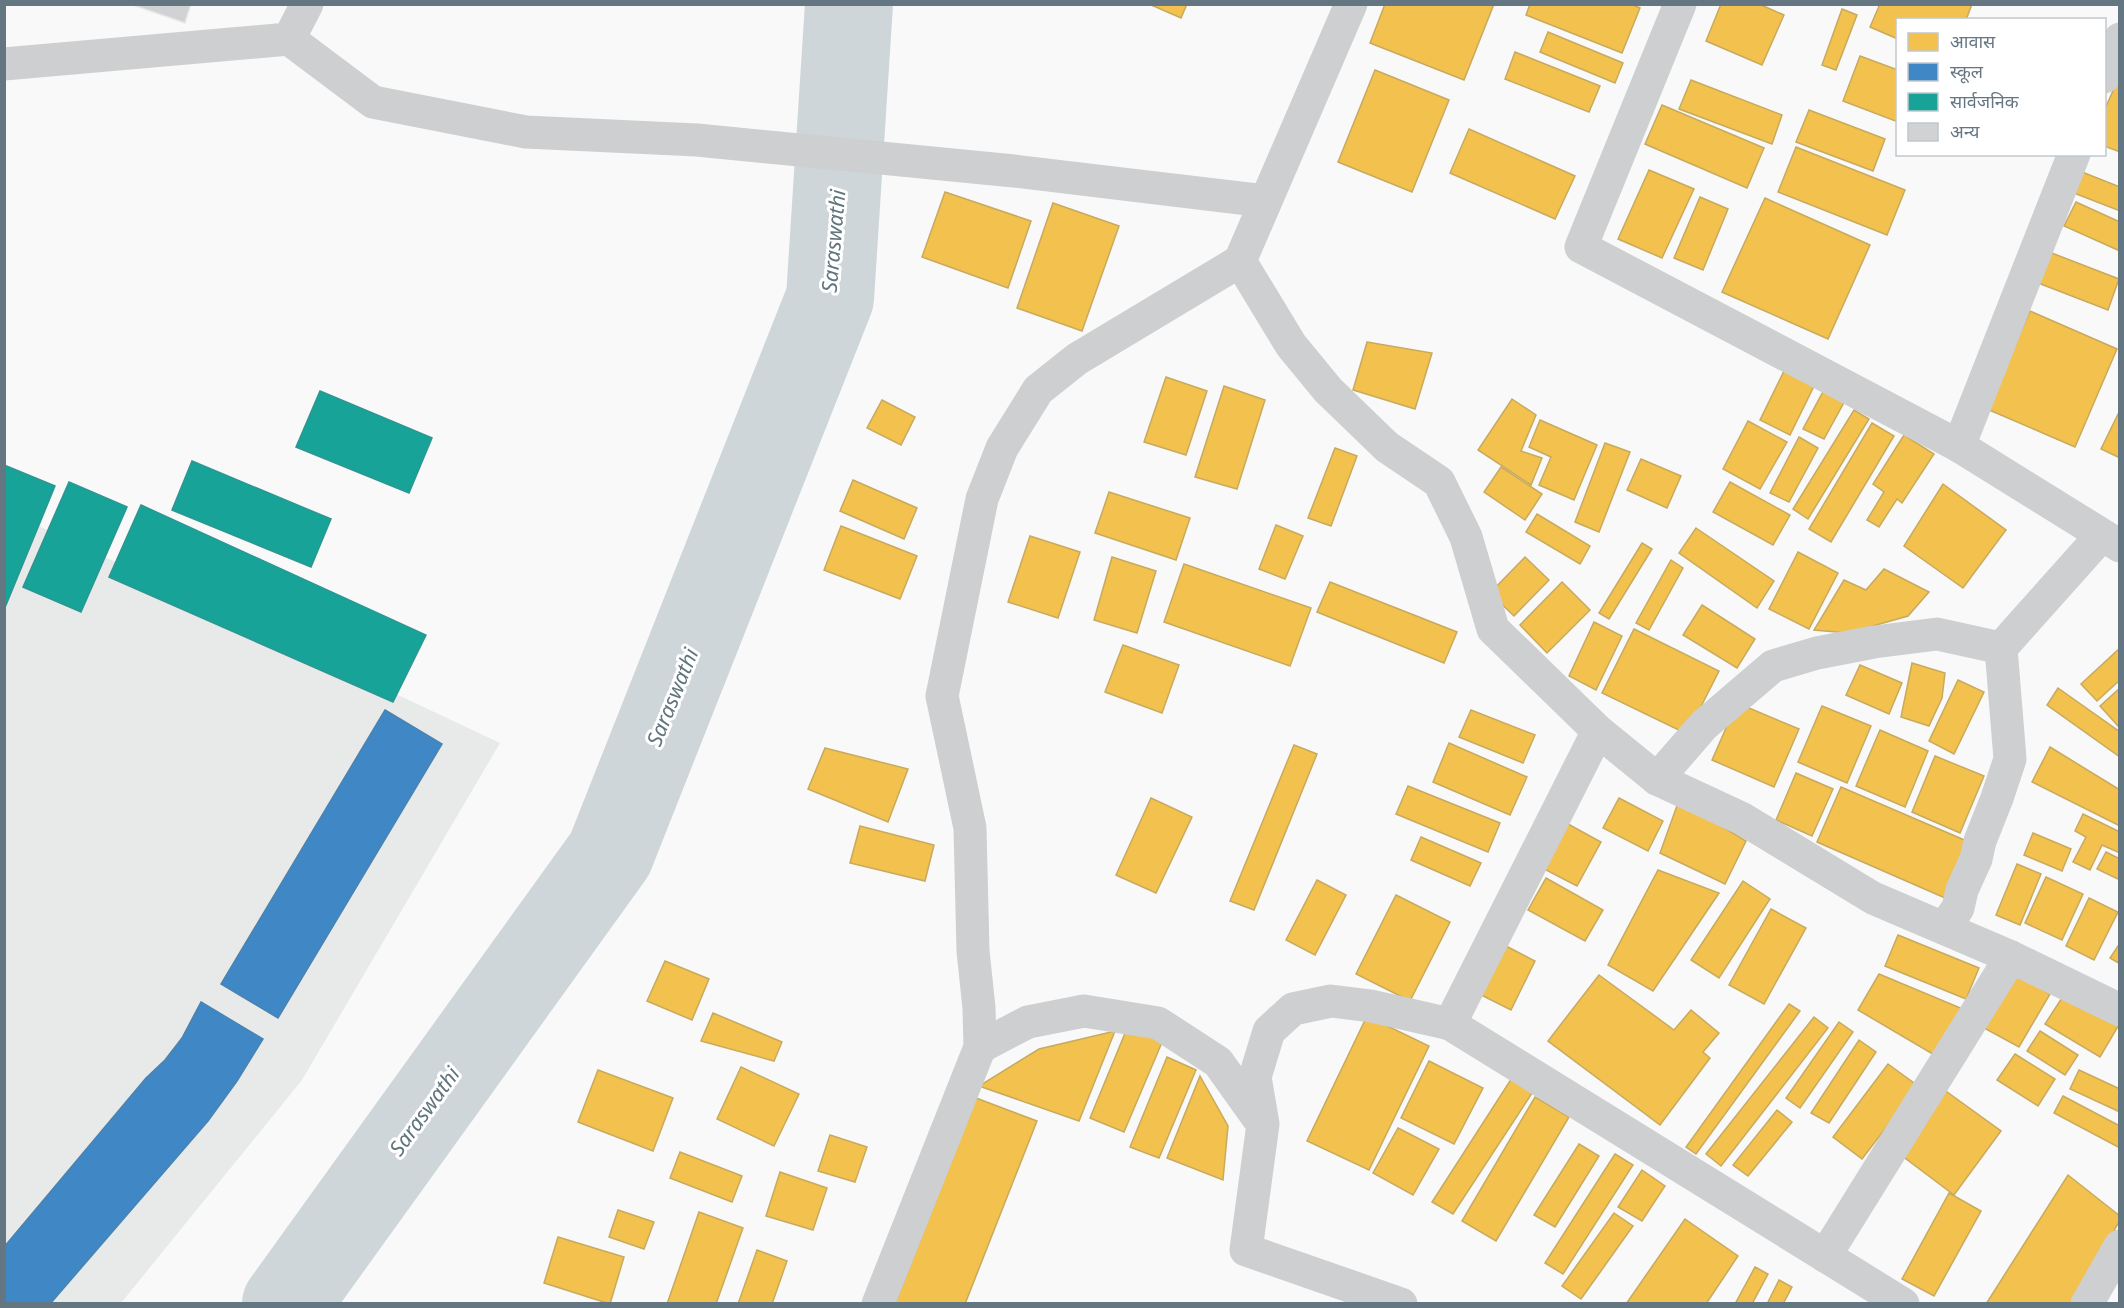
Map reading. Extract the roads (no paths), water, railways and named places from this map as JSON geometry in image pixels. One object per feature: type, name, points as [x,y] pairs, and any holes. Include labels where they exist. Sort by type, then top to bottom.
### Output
[{"type":"street","points":[[289,39],[307,4]]},
{"type":"street","points":[[878,1304],[980,1047],[979,1008],[972,951],[970,828],[942,696],[982,498],[1002,448],[1038,390],[1077,359],[1240,261],[1351,4]]},
{"type":"street","points":[[1680,4],[1581,247],[1959,446],[2110,541],[2001,648]]},
{"type":"street","points":[[4,64],[289,39],[373,102],[526,132],[697,140],[1014,171],[1265,201]]},
{"type":"street","points":[[2106,71],[2120,39]]},
{"type":"street","points":[[1959,446],[2073,156]]},
{"type":"street","points":[[1240,261],[1291,345],[1328,390],[1387,447],[1439,482],[1466,537],[1493,629],[1598,731],[1657,779],[1743,819],[1873,898],[2011,957],[2120,1010]]},
{"type":"street","points":[[1657,779],[1704,725],[1773,666],[1828,651],[1874,642],[1937,634],[2001,648]]},
{"type":"street","points":[[1944,928],[1958,908],[1962,890],[1976,859],[1980,841],[2010,759],[2001,648]]},
{"type":"street","points":[[1450,1024],[1598,731]]},
{"type":"street","points":[[1825,1256],[2011,957]]},
{"type":"street","points":[[1401,1304],[1246,1250],[1263,1124],[1255,1077],[1269,1031],[1293,1009],[1331,1001],[1371,1006],[1450,1024],[1903,1304]]},
{"type":"street","points":[[980,1047],[1028,1022],[1084,1011],[1158,1023],[1218,1062],[1263,1124]]},
{"type":"street","points":[[2087,1304],[2120,1246]]},
{"type":"waterway","name":"Saraswathi","points":[[286,1304],[610,854],[830,298],[849,4]]}]
